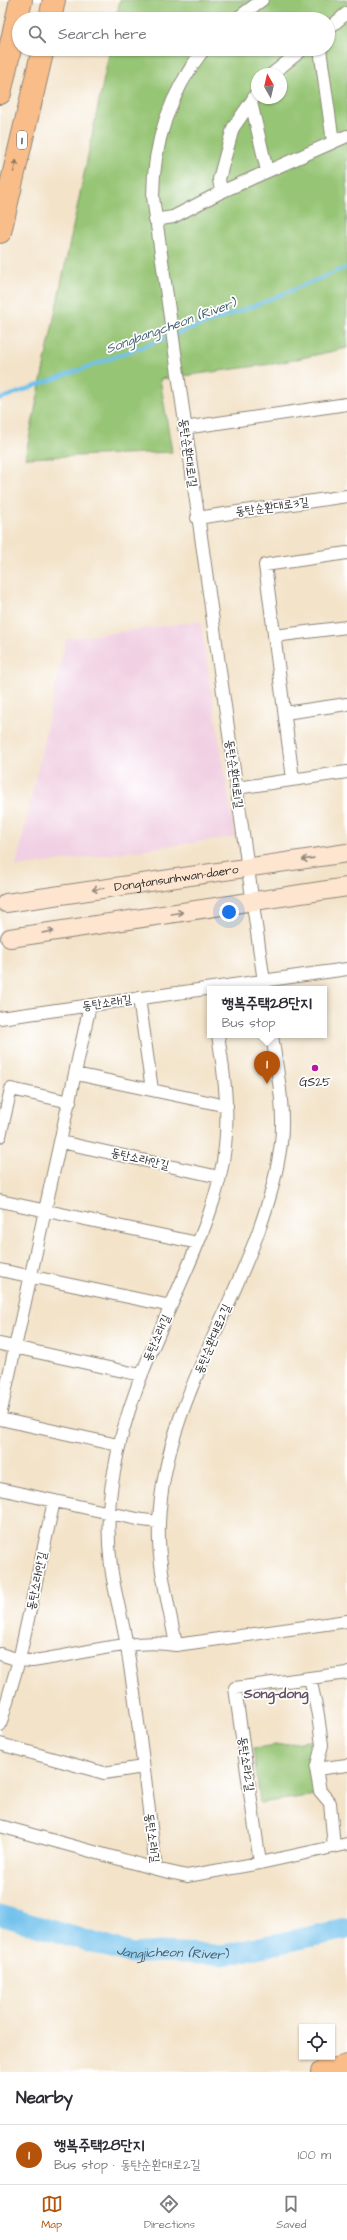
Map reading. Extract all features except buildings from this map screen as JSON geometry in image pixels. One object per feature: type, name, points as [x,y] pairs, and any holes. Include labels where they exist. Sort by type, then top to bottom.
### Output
[{"type":"highway","points":[[18,12],[21,0]]},
{"type":"highway","points":[[51,12],[54,0]]},
{"type":"highway","points":[[0,93],[12,40]]},
{"type":"highway","name":"1","points":[[0,232],[41,56]]},
{"type":"main road","name":"Dongtansunhwan-daero","points":[[6,902],[347,853]]},
{"type":"main road","points":[[10,938],[347,887]]},
{"type":"main road","points":[[322,2072],[347,2065]]},
{"type":"street","points":[[246,12],[262,0]]},
{"type":"street","points":[[335,23],[347,13]]},
{"type":"street","name":"동탄순환대로1길","points":[[199,56],[175,93],[161,131],[153,171],[155,220],[252,902]]},
{"type":"street","points":[[279,68],[294,56]]},
{"type":"street","points":[[321,56],[333,142]]},
{"type":"street","points":[[221,192],[219,179],[233,128],[251,101]]},
{"type":"street","points":[[255,104],[267,171]]},
{"type":"street","points":[[155,220],[173,217],[221,192],[347,136]]},
{"type":"street","points":[[184,428],[347,404]]},
{"type":"street","name":"동탄순환대로3길","points":[[197,518],[347,496]]},
{"type":"street","points":[[293,779],[265,565],[347,554]]},
{"type":"street","points":[[274,636],[347,627]]},
{"type":"street","points":[[285,713],[347,704]]},
{"type":"street","points":[[236,788],[347,772]]},
{"type":"street","points":[[252,902],[264,985]]},
{"type":"street","name":"동탄소라1길","points":[[247,986],[264,985],[347,969]]},
{"type":"street","name":"동탄소라1길","points":[[0,1018],[207,989]]},
{"type":"street","points":[[139,998],[152,1090]]},
{"type":"street","points":[[90,1005],[0,1418],[118,1445]]},
{"type":"street","name":"동탄소라1길","points":[[0,1826],[156,1869],[127,1646],[111,1566],[109,1513],[118,1445],[141,1375],[210,1215],[220,1177],[225,1149],[227,1106],[218,1038]]},
{"type":"street","name":"동탄순환대로2길","points":[[176,1645],[159,1553],[159,1522],[164,1482],[179,1421],[248,1256],[268,1204],[276,1172],[281,1141],[280,1094],[272,1038]]},
{"type":"street","points":[[76,1074],[227,1106]]},
{"type":"street","points":[[0,1136],[11,1089],[70,1102]]},
{"type":"street","name":"동탄소라1안길","points":[[61,1142],[220,1177]]},
{"type":"street","points":[[0,1201],[198,1244]]},
{"type":"street","points":[[0,1270],[171,1306]]},
{"type":"street","points":[[0,1344],[141,1375]]},
{"type":"street","points":[[0,1489],[109,1513],[159,1522]]},
{"type":"street","name":"동탄소라1안길","points":[[0,1724],[19,1660],[54,1501]]},
{"type":"street","points":[[0,1654],[19,1660],[32,1661],[157,1642],[176,1645],[347,1621]]},
{"type":"street","name":"동탄소라2길","points":[[260,1863],[235,1688],[347,1673]]},
{"type":"street","points":[[310,1678],[318,1715],[322,1746],[316,1769],[320,1791],[330,1803],[334,1847]]},
{"type":"street","points":[[0,1744],[104,1772],[143,1767]]},
{"type":"street","points":[[316,1769],[347,1765]]},
{"type":"street","points":[[156,1869],[187,1876],[260,1863],[347,1844]]},
{"type":"shaded area","points":[[200,621],[235,837],[16,867],[66,639]]},
{"type":"green space","points":[[120,0],[347,0],[347,348],[279,363],[160,379],[172,452],[25,458],[109,56],[335,56],[335,12],[117,12]]},
{"type":"green space","points":[[316,1740],[317,1745],[312,1764],[316,1795],[260,1803],[253,1748]]},
{"type":"waterway","name":"Songbangcheon (River)","points":[[0,399],[259,304],[347,267]]},
{"type":"waterway","name":"Jangjicheon (River)","points":[[0,1915],[132,1954],[161,1952],[223,1955],[347,1929]]},
{"type":"place","name":"GS25","points":[[315,1068]]},
{"type":"place","name":"행복주택28단지","points":[[267,1084]]},
{"type":"district","name":"Song-dong","points":[[276,1694]]}]
